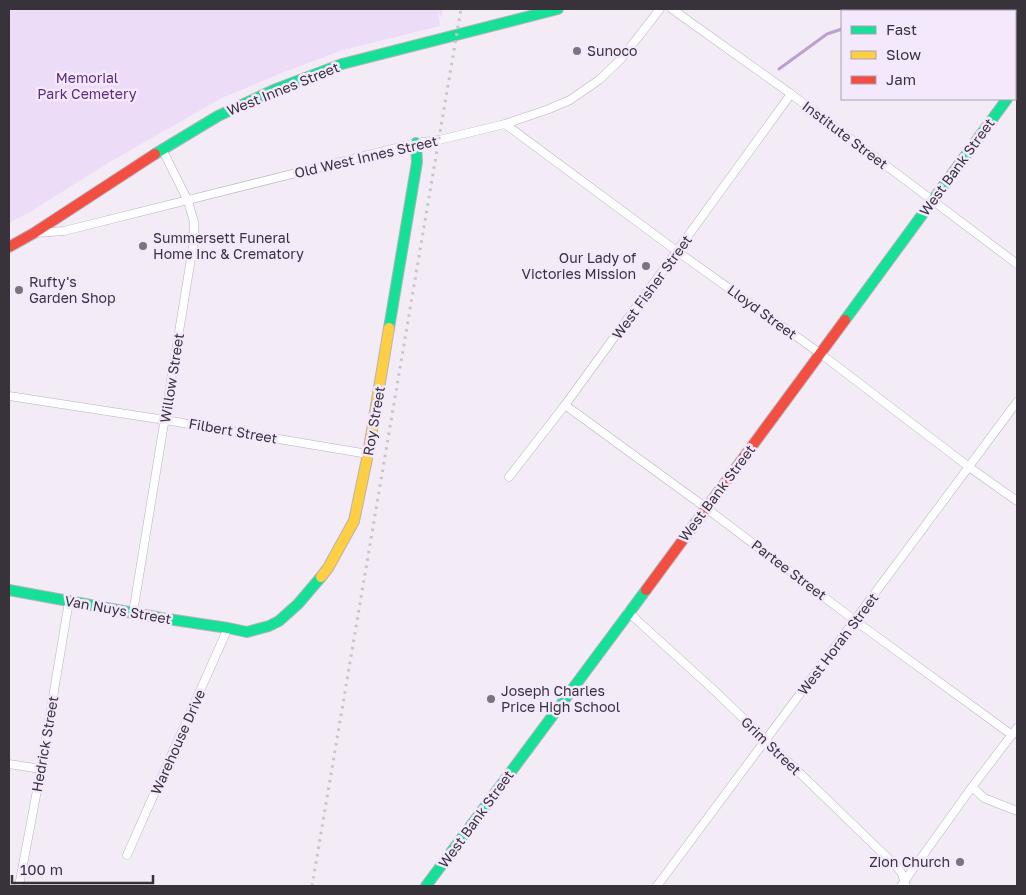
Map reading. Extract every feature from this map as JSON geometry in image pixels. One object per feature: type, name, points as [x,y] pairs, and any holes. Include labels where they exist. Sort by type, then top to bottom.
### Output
[{"type":"street","name":"West Innes Street","points":[[9,247],[34,233],[162,149],[218,116],[276,89],[342,64],[558,9]]},
{"type":"street","name":"Old West Innes Street","points":[[34,233],[64,232],[416,143],[439,140],[505,124],[549,109],[570,100],[599,80],[621,59],[660,9]]},
{"type":"street","name":"Institute Street","points":[[672,9],[791,94],[1017,264]]},
{"type":"street","name":"West Fisher Street","points":[[509,477],[565,405],[678,252],[791,94]]},
{"type":"street","name":"West Bank Street","points":[[426,886],[820,354],[1005,100]]},
{"type":"street","name":"Lloyd Street","points":[[505,124],[820,354],[1017,501]]},
{"type":"street","name":"Roy Street","points":[[228,628],[248,632],[279,621],[298,604],[328,568],[354,521],[368,454],[417,162],[416,143]]},
{"type":"street","name":"Willow Street","points":[[133,613],[194,240],[194,222],[188,201],[162,149]]},
{"type":"street","name":"Filbert Street","points":[[9,396],[368,454]]},
{"type":"street","name":"West Horah Street","points":[[657,886],[1017,402]]},
{"type":"street","name":"Partee Street","points":[[565,405],[1012,735]]},
{"type":"street","name":"Van Nuys Street","points":[[9,590],[228,628]]},
{"type":"street","name":"Hedrick Street","points":[[19,886],[70,601]]},
{"type":"street","name":"Grim Street","points":[[628,612],[716,692],[897,867],[902,874],[904,884]]},
{"type":"street","name":"Warehouse Drive","points":[[128,855],[228,628]]},
{"type":"street","points":[[904,884],[972,787],[1017,728]]},
{"type":"street","points":[[9,764],[41,769]]},
{"type":"street","points":[[972,787],[984,798],[1017,811]]},
{"type":"green space","name":"Memorial Park Cemetery","points":[[9,9],[443,9],[441,18],[438,12],[440,26],[343,50],[222,98],[108,163],[9,223]]},
{"type":"waterway","points":[[779,69],[827,34],[841,29]]},
{"type":"railway","points":[[312,886],[461,9]]},
{"type":"traffic: fast","points":[[155,154],[218,116],[276,89],[342,64],[558,9]]},
{"type":"traffic: fast","points":[[845,320],[1006,100]]},
{"type":"traffic: fast","points":[[389,328],[417,162],[416,143]]},
{"type":"traffic: fast","points":[[9,590],[247,632],[279,621],[298,604],[321,577]]},
{"type":"traffic: fast","points":[[426,886],[646,590]]},
{"type":"traffic: slow","points":[[321,577],[354,521],[368,454],[389,328]]},
{"type":"traffic: jam","points":[[9,247],[34,233],[155,154]]},
{"type":"traffic: jam","points":[[646,590],[845,320]]},
{"type":"place","name":"Sunoco","points":[[577,51]]},
{"type":"place","name":"Summersett Funeral Home Inc & Crematory","points":[[143,246]]},
{"type":"place","name":"Our Lady of Victories Mission","points":[[646,266]]},
{"type":"place","name":"Rufty's Garden Shop","points":[[19,290]]},
{"type":"place","name":"Joseph Charles Price High School","points":[[491,699]]},
{"type":"place","name":"Zion Church","points":[[960,862]]}]
